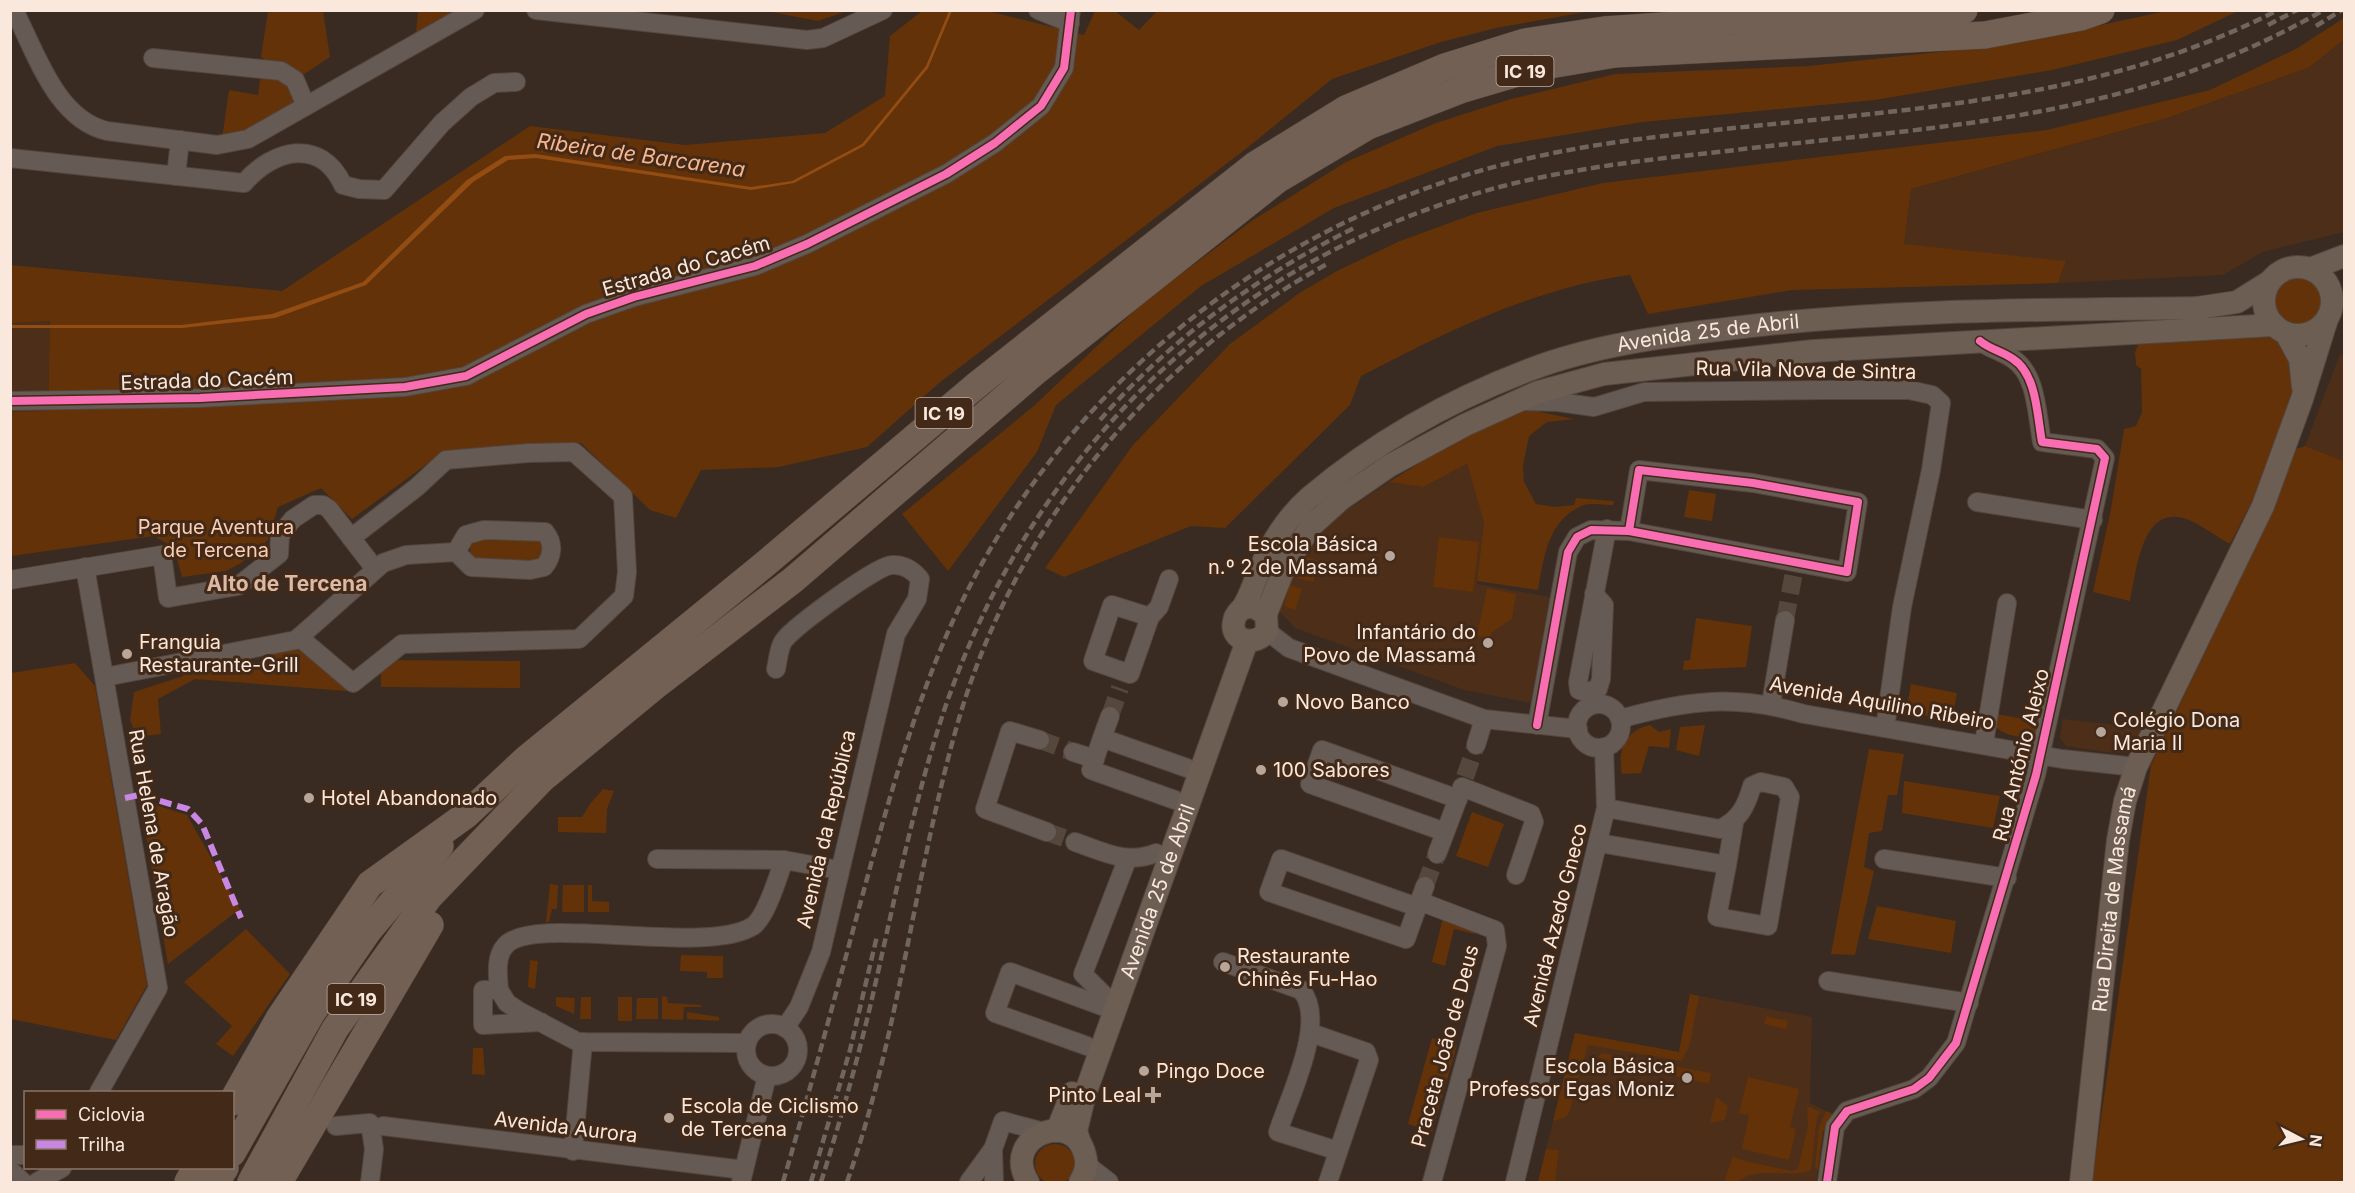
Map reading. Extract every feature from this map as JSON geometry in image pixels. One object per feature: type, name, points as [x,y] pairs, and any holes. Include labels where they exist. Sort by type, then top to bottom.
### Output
[{"type":"highway","name":"IC 19","points":[[234,1150],[311,1014],[368,931],[466,815],[526,759],[765,564],[978,384],[1255,165],[1346,109],[1445,67],[1536,40],[1604,30],[1964,10]]},
{"type":"highway","name":"IC 19","points":[[251,1182],[335,1029],[429,897],[542,779],[655,686],[793,579],[1035,372],[1277,180],[1368,126],[1463,89],[1538,67],[1615,54],[1985,35],[2080,17],[2101,10]]},
{"type":"highway","points":[[234,1098],[280,1017],[370,884],[466,815]]},
{"type":"highway","points":[[279,1182],[417,945],[488,833]]},
{"type":"highway","points":[[216,1182],[224,1169]]},
{"type":"main road","points":[[2310,269],[2327,283],[2334,305],[2319,328],[2309,333],[2280,329],[2264,304],[2269,282],[2287,268],[2310,269],[2344,256]]},
{"type":"main road","name":"Avenida 25 de Abril","points":[[1254,630],[1233,622],[1242,609],[1266,556],[1293,512],[1326,484],[1378,447],[1456,401],[1530,369],[1598,349],[1697,332],[1810,318],[1931,311],[2197,308],[2237,302],[2269,282]]},
{"type":"main road","name":"Rua Direita de Massamá","points":[[2081,1182],[2118,840],[2125,801],[2136,767],[2263,506],[2334,305]]},
{"type":"main road","name":"Avenida 25 de Abril","points":[[1051,1131],[1087,1046],[1187,768],[1285,566],[1311,526],[1341,499],[1389,466],[1466,425],[1538,393],[1604,374],[1813,351],[1980,341],[2280,329]]},
{"type":"main road","name":"Rua Direita de Massamá","points":[[2280,329],[2300,359],[2304,379],[2302,399]]},
{"type":"main road","name":"Avenida 25 de Abril","points":[[1080,1182],[1086,1168],[1083,1151],[1077,1137],[1077,1120],[1084,1094],[1254,630]]},
{"type":"main road","points":[[1028,1182],[1023,1174],[1022,1157],[1030,1141],[1051,1131],[1066,1133],[1083,1151]]},
{"type":"street","points":[[14,10],[61,102],[77,118],[92,127],[106,131],[217,145],[238,143],[475,10]]},
{"type":"street","points":[[536,10],[584,13],[816,40],[883,10]]},
{"type":"street","points":[[1038,10],[1070,17]]},
{"type":"street","name":"Estrada do Cacém","points":[[10,401],[200,398],[405,387],[466,376],[586,314],[634,297],[755,266],[817,239],[946,174],[995,143],[1041,106],[1064,68],[1070,17]]},
{"type":"street","points":[[153,58],[281,71],[295,80],[306,106]]},
{"type":"street","points":[[10,158],[244,183],[264,162],[293,153],[319,157],[332,165],[344,185],[359,189],[384,190],[442,123],[471,97],[494,83],[516,82]]},
{"type":"street","points":[[176,176],[180,140]]},
{"type":"street","name":"Rua António Aleixo","points":[[1827,1182],[1835,1127],[1847,1111],[1914,1089],[1929,1078],[1956,1042],[1970,1004],[2041,754],[2105,458],[2097,449],[2042,442],[2028,372],[2013,358],[1992,350],[1980,341]]},
{"type":"street","name":"Rua Vila Nova de Sintra","points":[[1520,401],[1558,402],[1593,407],[1644,392],[1909,390],[1932,395],[1941,403],[1939,428],[1902,607],[1885,728]]},
{"type":"street","points":[[299,637],[353,683],[402,644],[579,639],[624,596],[627,572],[623,496],[574,452],[528,453],[446,460],[417,488],[351,538]]},
{"type":"street","points":[[1537,725],[1568,552],[1577,537],[1591,530],[1629,531],[1847,572],[1858,502],[1753,483],[1639,470],[1629,531]]},
{"type":"street","points":[[1977,501],[2093,520]]},
{"type":"street","points":[[10,580],[162,555],[168,598],[238,586],[279,554],[280,535],[283,529],[314,505],[323,505],[329,509],[375,570]]},
{"type":"street","points":[[1597,697],[1591,706],[1580,715],[1578,729],[1584,742],[1597,748],[1611,744],[1619,734],[1620,719],[1612,708],[1597,697],[1579,690],[1578,682],[1607,529]]},
{"type":"street","points":[[105,677],[296,640],[375,570],[394,558],[406,555],[456,552],[471,567],[530,570],[544,567],[548,562],[551,542],[545,532],[537,530],[484,530],[466,535],[456,552]]},
{"type":"street","name":"Avenida da República","points":[[776,669],[784,640],[873,571],[891,565],[907,568],[920,579],[917,599],[896,634],[821,952],[799,1006],[785,1028]]},
{"type":"street","name":"Rua Helena de Aragão","points":[[85,567],[158,988],[100,1091]]},
{"type":"street","points":[[1150,617],[1112,605],[1093,661],[1122,680],[1130,674],[1150,617],[1159,607],[1169,579]]},
{"type":"street","points":[[1984,743],[2007,603]]},
{"type":"street","points":[[1771,704],[1785,620]]},
{"type":"street","points":[[1254,630],[1289,648],[1484,719],[1578,729]]},
{"type":"street","name":"Avenida Aquilino Ribeiro","points":[[1620,719],[1660,708],[1704,700],[1771,704],[1804,714],[1885,728],[2136,767]]},
{"type":"street","points":[[1110,716],[1090,770],[1175,800]]},
{"type":"street","points":[[1476,745],[1484,719]]},
{"type":"street","points":[[1040,740],[1010,731],[985,809],[1047,832]]},
{"type":"street","points":[[1102,738],[1187,768]]},
{"type":"street","name":"Avenida Azedo Gneco","points":[[1515,1182],[1599,843],[1606,808],[1604,747]]},
{"type":"street","points":[[1445,832],[1310,784],[1322,750],[1462,788],[1530,814],[1534,822],[1516,875]]},
{"type":"street","points":[[1073,752],[1095,759]]},
{"type":"street","points":[[1761,782],[1784,787],[1791,797],[1768,926],[1717,917],[1727,866],[1734,823],[1748,799],[1752,786],[1761,782]]},
{"type":"street","points":[[1437,854],[1462,788]]},
{"type":"street","points":[[1606,808],[1720,829],[1734,823]]},
{"type":"street","points":[[1075,842],[1127,860],[1143,858],[1156,853]]},
{"type":"street","points":[[1599,843],[1727,866]]},
{"type":"street","points":[[657,859],[784,860],[839,870]]},
{"type":"street","name":"Praceta João de Deus","points":[[1420,898],[1406,939],[1269,892],[1281,859],[1420,898],[1496,930],[1497,946],[1432,1182]]},
{"type":"street","points":[[1884,859],[2007,878]]},
{"type":"street","points":[[747,1043],[583,1042],[507,1003],[499,990],[499,960],[503,947],[513,939],[526,935],[721,938],[754,925],[771,896],[784,860]]},
{"type":"street","points":[[1103,1001],[1083,974],[1127,860]]},
{"type":"street","points":[[1223,962],[1301,990],[1309,999],[1311,1032],[1278,1132],[1338,1151]]},
{"type":"street","points":[[1087,1046],[995,1013],[1001,995],[1010,972],[1103,1001]]},
{"type":"street","points":[[1828,981],[1970,1004]]},
{"type":"street","points":[[499,990],[483,990],[483,1024],[541,1022]]},
{"type":"street","points":[[778,1025],[785,1028],[796,1040],[797,1056],[789,1070],[782,1074],[767,1076],[752,1067],[746,1052],[747,1043],[750,1036],[762,1026],[778,1025]]},
{"type":"street","points":[[1311,1032],[1366,1052],[1369,1060],[1328,1182]]},
{"type":"street","points":[[573,1151],[583,1042]]},
{"type":"street","points":[[742,1176],[767,1076]]},
{"type":"street","points":[[969,1182],[993,1149],[1003,1121],[1051,1131]]},
{"type":"street","points":[[336,1126],[370,1123],[374,1149],[370,1182]]},
{"type":"street","name":"Avenida Aurora","points":[[383,1126],[742,1176]]},
{"type":"street","points":[[993,1149],[994,1182]]},
{"type":"street","points":[[1083,1151],[1092,1169],[1109,1182]]},
{"type":"street","points":[[10,1170],[23,1182]]},
{"type":"street","points":[[37,1182],[61,1173]]},
{"type":"shaded area","points":[[949,11],[952,11],[928,68],[864,146],[794,183],[751,190],[536,158],[508,160],[473,182],[366,285],[275,318],[182,328],[11,328],[11,325],[181,325],[272,314],[363,282],[467,180],[505,156],[535,154],[751,187],[792,181],[862,144],[926,66]]},
{"type":"shaded area","points":[[2344,40],[2344,232],[2263,252],[2223,275],[2058,283],[2066,262],[1904,244],[1911,189],[2164,119],[2308,68]]},
{"type":"shaded area","points":[[50,321],[48,412],[11,412],[11,323]]},
{"type":"shaded area","points":[[2340,354],[2344,356],[2344,461],[2305,446]]},
{"type":"shaded area","name":"Escola Básica n.º 2 de Massamá","points":[[1467,464],[1484,523],[1477,584],[1550,597],[1531,703],[1464,690],[1295,628],[1276,608],[1276,593],[1316,531],[1389,482],[1423,487]]},
{"type":"shaded area","name":"Colégio Dona Maria II","points":[[2063,719],[2143,727],[2133,747],[2125,753],[2112,753],[2066,746],[2060,738]]},
{"type":"shaded area","name":"Escola Básica Professor Egas Moniz","points":[[1690,994],[1812,1017],[1810,1103],[1833,1114],[1823,1132],[1816,1182],[1538,1182],[1575,1033],[1679,1052]]},
{"type":"green space","name":"Parque Aventura de Tercena","points":[[1158,10],[1591,11],[1496,28],[1441,42],[1332,79],[1247,148],[939,383],[867,447],[779,467],[701,470],[676,518],[650,510],[581,443],[446,450],[352,519],[321,488],[278,507],[268,540],[241,563],[226,571],[182,577],[174,548],[154,536],[11,556],[11,412],[48,411],[50,321],[11,323],[11,265],[282,291],[530,126],[685,145],[825,133],[885,96],[890,36],[922,11],[988,11],[1084,35],[1095,11],[1115,11],[1139,30]]},
{"type":"green space","points":[[268,11],[323,11],[330,57],[295,80],[261,57]]},
{"type":"green space","points":[[418,11],[458,11],[416,33]]},
{"type":"green space","points":[[766,11],[847,11],[818,21]]},
{"type":"green space","points":[[2166,11],[2238,11],[2177,40],[2052,70],[1875,100],[1643,122],[1497,146],[1334,208],[1201,286],[1056,405],[1037,452],[948,571],[902,514],[1035,405],[1140,305],[1253,220],[1346,162],[1436,123],[1511,99],[1615,74],[1809,66],[2013,44]]},
{"type":"green space","points":[[2344,18],[2344,40],[2308,68],[2164,119],[1911,189],[1904,244],[2066,261],[2058,283],[1792,290],[1648,314],[1630,275],[1559,290],[1458,328],[1361,376],[1350,405],[1225,528],[1191,526],[1064,577],[1045,568],[1133,445],[1230,344],[1301,292],[1339,270],[1400,241],[1477,213],[1603,183],[2047,130],[2210,90],[2296,49]]},
{"type":"green space","points":[[261,74],[283,76],[301,104],[247,135],[222,139],[229,90],[258,95]]},
{"type":"green space","points":[[2300,275],[2309,277],[2320,286],[2325,300],[2323,309],[2314,320],[2300,325],[2291,323],[2280,314],[2275,300],[2277,291],[2286,280]]},
{"type":"green space","points":[[2274,337],[2293,369],[2295,382],[2293,400],[2280,442],[2230,544],[2189,520],[2173,517],[2161,520],[2151,529],[2144,542],[2130,601],[2093,592],[2111,509],[2124,429],[2136,426],[2142,412],[2141,369],[2136,365],[2135,352],[2139,343]]},
{"type":"green space","points":[[1522,408],[1574,419],[1547,422],[1529,436],[1523,465],[1524,482],[1536,504],[1555,507],[1574,505],[1576,498],[1614,501],[1613,505],[1581,506],[1561,521],[1554,531],[1545,554],[1538,590],[1477,581],[1484,523],[1467,464],[1423,487],[1389,482],[1453,442]]},
{"type":"green space","points":[[2305,446],[2344,461],[2344,1182],[2092,1182],[2151,765],[2211,640],[2293,450]]},
{"type":"green space","points":[[1689,490],[1716,494],[1712,521],[1684,517]]},
{"type":"green space","points":[[1439,537],[1479,542],[1473,592],[1433,587]]},
{"type":"green space","points":[[538,538],[542,544],[543,554],[536,560],[479,562],[471,557],[470,546],[477,539]]},
{"type":"green space","points":[[1303,556],[1319,561],[1313,582],[1297,578]]},
{"type":"green space","points":[[1290,585],[1302,589],[1295,610],[1284,606]]},
{"type":"green space","points":[[1487,588],[1516,594],[1512,619],[1492,632],[1490,638],[1477,636]]},
{"type":"green space","points":[[1696,618],[1752,626],[1746,667],[1683,670],[1684,661],[1690,660]]},
{"type":"green space","points":[[298,649],[345,686],[346,691],[195,679],[158,699],[161,734],[137,737],[130,720],[134,692],[183,676],[183,667],[208,663],[212,675],[275,663],[272,652]]},
{"type":"green space","points":[[381,660],[520,661],[520,688],[381,687]]},
{"type":"green space","points":[[75,663],[95,686],[147,985],[116,1040],[11,1019],[11,673]]},
{"type":"green space","points":[[1911,684],[1957,693],[1952,720],[1906,712]]},
{"type":"green space","points":[[1997,714],[2039,722],[2036,736],[2020,737],[2003,732],[1995,726]]},
{"type":"green space","points":[[1650,725],[1659,732],[1671,729],[1669,748],[1649,746],[1641,773],[1622,774],[1621,757],[1625,742],[1635,731]]},
{"type":"green space","points":[[1705,725],[1699,756],[1676,750],[1680,727]]},
{"type":"green space","points":[[1869,749],[1904,754],[1897,795],[1888,795],[1882,831],[1869,833],[1864,867],[1874,871],[1855,955],[1831,954]]},
{"type":"green space","points":[[1904,781],[2000,796],[1993,828],[1902,813]]},
{"type":"green space","points":[[603,789],[614,791],[607,809],[606,833],[558,832],[558,817],[582,817]]},
{"type":"green space","points":[[140,800],[187,815],[240,909],[168,964]]},
{"type":"green space","points":[[1472,812],[1504,824],[1488,867],[1456,856]]},
{"type":"green space","points":[[550,884],[558,885],[557,909],[552,909],[549,922],[546,922]]},
{"type":"green space","points":[[563,885],[584,885],[584,912],[562,912]]},
{"type":"green space","points":[[588,885],[592,885],[592,901],[609,902],[609,912],[588,912]]},
{"type":"green space","points":[[1877,906],[1956,921],[1951,953],[1868,939]]},
{"type":"green space","points":[[1443,918],[1474,930],[1475,934],[1454,929],[1445,966],[1432,962]]},
{"type":"green space","points":[[246,929],[290,974],[233,1056],[216,1044],[232,1026],[184,982]]},
{"type":"green space","points":[[681,955],[723,956],[723,978],[707,978],[707,972],[680,971]]},
{"type":"green space","points":[[530,960],[538,961],[535,989],[528,987]]},
{"type":"green space","points":[[1690,994],[1699,996],[1690,1044],[1682,1061],[1588,1045],[1569,1113],[1564,1118],[1553,1121],[1575,1033],[1679,1052]]},
{"type":"green space","points":[[662,996],[667,997],[668,1003],[701,1005],[701,1007],[684,1007],[683,1020],[662,1019]]},
{"type":"green space","points":[[556,997],[575,998],[574,1014],[556,1006]]},
{"type":"green space","points":[[581,997],[591,997],[591,1019],[580,1019]]},
{"type":"green space","points":[[618,997],[632,997],[632,1021],[618,1021]]},
{"type":"green space","points":[[637,998],[658,998],[658,1019],[636,1019]]},
{"type":"green space","points":[[687,1012],[719,1017],[719,1021],[687,1019]]},
{"type":"green space","points":[[1766,1016],[1788,1021],[1786,1029],[1764,1024]]},
{"type":"green space","points":[[1432,1038],[1457,1045],[1432,1132],[1408,1124]]},
{"type":"green space","points":[[473,1048],[483,1048],[485,1075],[472,1074]]},
{"type":"green space","points":[[1602,1053],[1711,1073],[1709,1084],[1602,1059],[1598,1057]]},
{"type":"green space","points":[[1748,1077],[1799,1089],[1790,1127],[1796,1129],[1789,1160],[1742,1149],[1749,1115],[1739,1113]]},
{"type":"green space","points":[[1716,1097],[1728,1106],[1725,1120],[1710,1123]]},
{"type":"green space","points":[[1807,1106],[1821,1112],[1817,1117],[1811,1170],[1754,1174],[1738,1182],[1724,1182],[1733,1156],[1741,1160],[1792,1171],[1798,1169],[1808,1126]]},
{"type":"green space","points":[[1826,1111],[1833,1114],[1823,1132],[1818,1170],[1815,1167],[1819,1127]]},
{"type":"green space","points":[[1055,1144],[1063,1145],[1069,1150],[1074,1156],[1074,1172],[1069,1178],[1063,1183],[1055,1184],[1047,1183],[1041,1178],[1036,1172],[1035,1164],[1036,1156],[1041,1150],[1047,1145]]},
{"type":"green space","points":[[1546,1149],[1559,1150],[1555,1182],[1538,1182]]},
{"type":"tunnel","points":[[1785,620],[1796,562]]},
{"type":"tunnel","points":[[1110,716],[1120,688]]},
{"type":"tunnel","points":[[1040,740],[1073,752]]},
{"type":"tunnel","points":[[1465,777],[1476,745]]},
{"type":"tunnel","points":[[1047,832],[1075,842]]},
{"type":"tunnel","points":[[1425,886],[1437,854]]},
{"type":"railway","points":[[783,1182],[899,768],[919,705],[957,612],[995,540],[1041,473],[1093,411],[1150,354],[1213,302],[1280,257],[1352,219],[1455,178],[1512,162],[1627,141],[1974,101],[2052,87],[2129,68],[2205,43],[2278,10]]},
{"type":"railway","points":[[2268,25],[2297,10]]},
{"type":"railway","points":[[821,1182],[865,1029],[910,831],[929,761],[939,726],[975,633],[1020,546],[1075,466],[1138,393],[1210,330],[1289,275],[1377,230],[1471,195],[1536,178],[1602,166],[1964,124],[2037,112],[2109,96],[2181,75],[2252,47],[2324,10]]},
{"type":"railway","points":[[2316,26],[2342,10]]},
{"type":"railway","points":[[1100,420],[1156,362],[1218,311],[1284,267],[1354,228]]},
{"type":"railway","points":[[847,1182],[880,1070],[941,786],[956,729],[981,656],[1012,586],[1051,520],[1095,458],[1146,401],[1202,349],[1263,303],[1329,263]]},
{"type":"railway","points":[[811,1182],[850,1050],[877,936]]},
{"type":"marked path","points":[[125,798],[139,795],[188,809],[202,824],[241,918]]},
{"type":"cycle path","points":[[10,401],[200,398],[405,387],[466,376],[586,314],[634,297],[755,266],[807,244],[946,174],[995,143],[1041,106],[1064,68],[1071,10]]},
{"type":"cycle path","points":[[1827,1182],[1835,1127],[1847,1111],[1914,1089],[1929,1078],[1956,1043],[2036,775],[2105,458],[2097,449],[2042,442],[2035,396],[2027,375],[2013,359],[1980,341]]},
{"type":"cycle path","points":[[1537,725],[1568,552],[1577,537],[1591,530],[1629,531],[1847,572],[1858,502],[1753,483],[1639,470],[1629,531]]},
{"type":"place","name":"Escola Básica n.º 2 de Massamá","points":[[1390,556]]},
{"type":"place","name":"Infantário do Povo de Massamá","points":[[1488,643]]},
{"type":"place","name":"Franguia Restaurante-Grill","points":[[127,654]]},
{"type":"place","name":"Novo Banco","points":[[1283,702]]},
{"type":"place","name":"Colégio Dona Maria II","points":[[2101,732]]},
{"type":"place","name":"100 Sabores","points":[[1261,770]]},
{"type":"place","name":"Hotel Abandonado","points":[[309,798]]},
{"type":"place","name":"Restaurante Chinês Fu-Hao","points":[[1225,967]]},
{"type":"place","name":"Pingo Doce","points":[[1144,1071]]},
{"type":"place","name":"Escola Básica Professor Egas Moniz","points":[[1687,1078]]},
{"type":"place","name":"Pinto Leal","points":[[1153,1095]]},
{"type":"place","name":"Escola de Ciclismo de Tercena","points":[[669,1118]]},
{"type":"district","name":"Alto de Tercena","points":[[287,583]]},
{"type":"water label","name":"Ribeira de Barcarena","points":[[641,155]]}]
